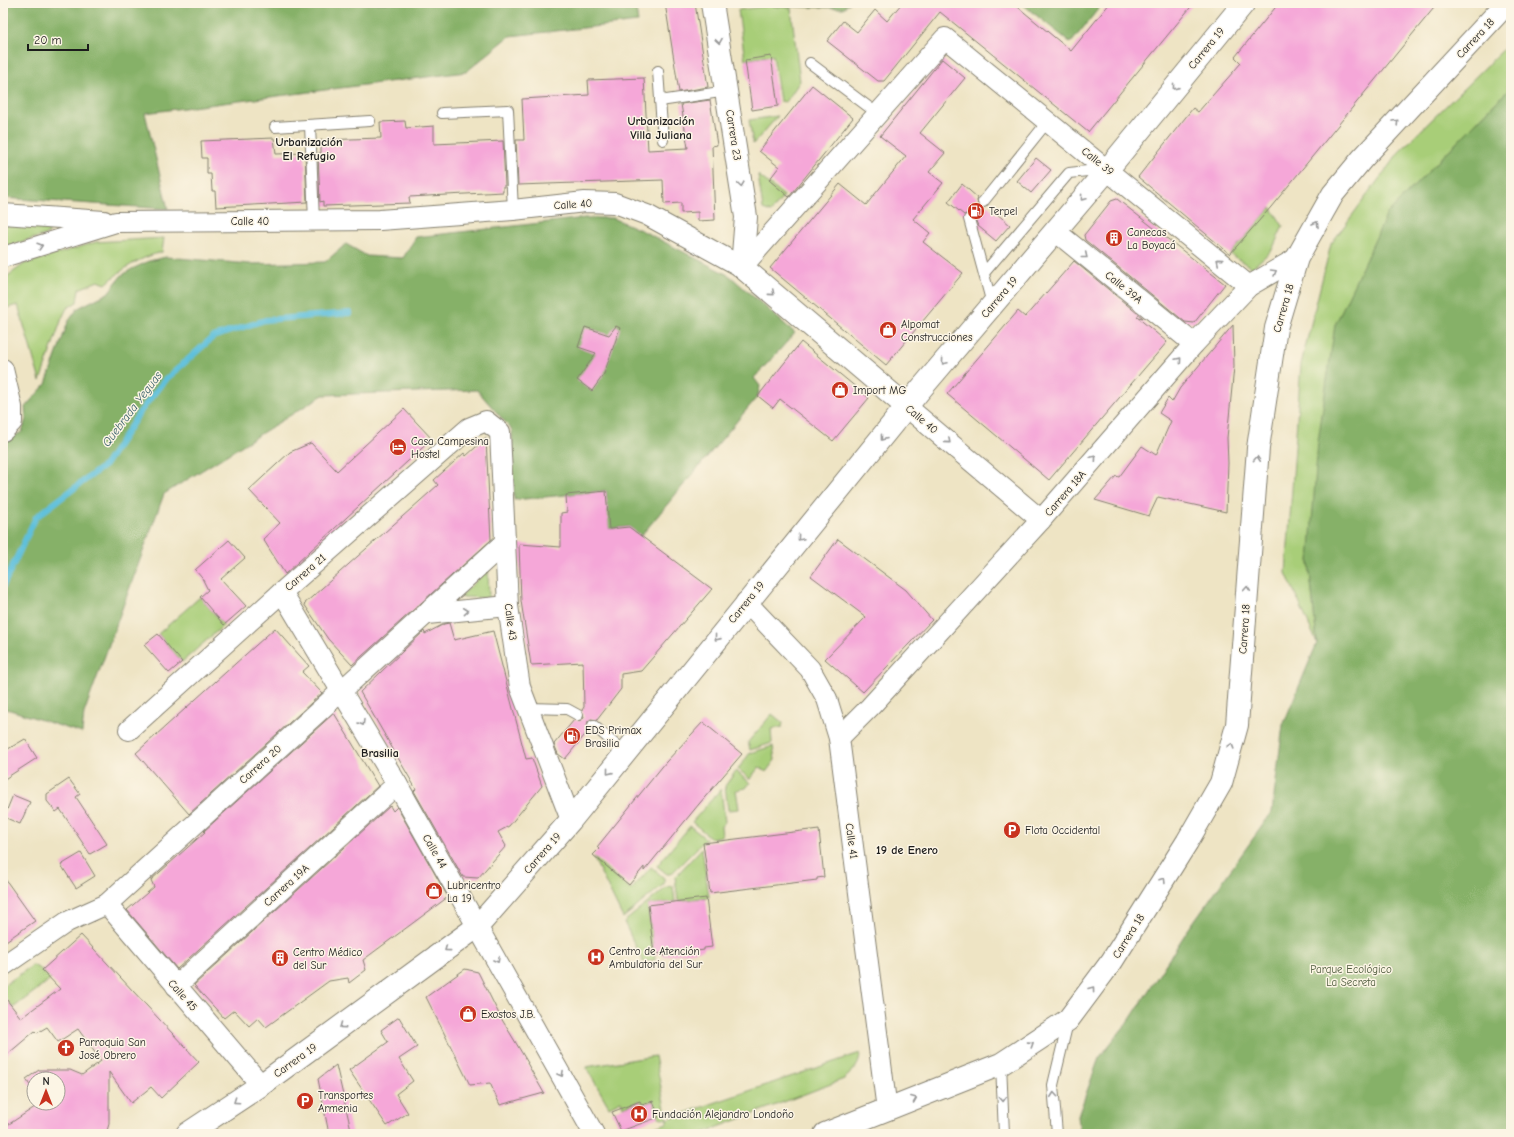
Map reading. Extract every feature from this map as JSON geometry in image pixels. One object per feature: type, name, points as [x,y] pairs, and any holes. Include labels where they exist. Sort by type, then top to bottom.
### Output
[{"type":"main road","name":"Carrera 23","points":[[712,3],[746,217],[742,268]]},
{"type":"main road","name":"Carrera 19","points":[[187,1134],[261,1085],[478,926],[571,820],[746,602],[992,305],[1108,169],[1244,3]]},
{"type":"main road","name":"Carrera 18","points":[[825,1134],[1001,1064],[1068,1020],[1112,961],[1187,842],[1221,783],[1237,725],[1260,433],[1276,328],[1298,258],[1333,194],[1362,159],[1508,3]]},
{"type":"main road","name":"Calle 40","points":[[742,268],[907,407]]},
{"type":"street","name":"Calle 39","points":[[878,114],[945,38],[1108,169],[1249,286]]},
{"type":"street","points":[[742,268],[878,114]]},
{"type":"street","name":"Calle 40","points":[[3,257],[116,222],[380,220],[513,210],[585,202],[615,204],[647,215],[742,268]]},
{"type":"street","points":[[3,214],[116,222]]},
{"type":"street","name":"Calle 39A","points":[[1055,231],[1194,344]]},
{"type":"street","name":"Carrera 18A","points":[[839,738],[870,707],[1041,520],[1194,344],[1249,286],[1298,258]]},
{"type":"street","points":[[3,369],[12,407],[12,422],[3,431]]},
{"type":"street","name":"Calle 40","points":[[907,407],[1041,520]]},
{"type":"street","name":"Calle 43","points":[[486,422],[500,432],[508,606],[520,687],[571,820]]},
{"type":"street","name":"Carrera 21","points":[[128,730],[282,592],[469,428],[486,422]]},
{"type":"street","name":"Carrera 20","points":[[3,966],[67,922],[107,904],[504,544]]},
{"type":"street","name":"Calle 44","points":[[282,592],[397,784],[594,1134]]},
{"type":"street","name":"Calle 41","points":[[746,602],[810,670],[827,699],[839,738],[887,1110]]},
{"type":"street","points":[[427,614],[508,606]]},
{"type":"street","name":"Carrera 19A","points":[[176,986],[397,784]]},
{"type":"street","name":"Calle 45","points":[[107,904],[261,1085]]},
{"type":"lane","points":[[810,63],[878,114]]},
{"type":"lane","points":[[658,71],[663,140]]},
{"type":"lane","points":[[660,101],[727,91]]},
{"type":"lane","points":[[442,113],[508,110],[513,210]]},
{"type":"lane","points":[[275,127],[370,121]]},
{"type":"lane","points":[[983,202],[1048,121]]},
{"type":"lane","points":[[310,125],[314,221]]},
{"type":"lane","points":[[984,273],[1070,173],[1108,169]]},
{"type":"lane","points":[[969,219],[992,305]]},
{"type":"lane","points":[[528,708],[567,709],[578,715]]},
{"type":"lane","points":[[593,725],[625,753]]},
{"type":"lane","points":[[1057,1134],[1053,1085],[1068,1020]]},
{"type":"lane","points":[[1001,1064],[1004,1134]]},
{"type":"green space","points":[[3,3],[635,3],[638,22],[510,36],[466,72],[145,113],[168,209],[3,198]]},
{"type":"green space","points":[[769,3],[850,3],[843,8],[769,6]]},
{"type":"green space","points":[[1021,3],[1103,3],[1071,43]]},
{"type":"green space","points":[[769,6],[791,8],[800,81],[786,102],[780,101],[773,55],[745,60],[738,10]]},
{"type":"green space","points":[[1511,42],[1511,87],[1387,214],[1309,562],[1317,643],[1286,573],[1301,364],[1331,244],[1399,152]]},
{"type":"green space","name":"Parque Ecológico La Secreta","points":[[1511,87],[1511,567],[1507,570],[1511,615],[1511,1134],[1080,1134],[1078,1116],[1099,1058],[1131,1018],[1187,931],[1272,812],[1283,725],[1317,643],[1309,562],[1318,442],[1335,325],[1387,214]]},
{"type":"green space","points":[[778,116],[753,144],[749,120]]},
{"type":"green space","points":[[758,175],[784,196],[771,212],[763,209]]},
{"type":"green space","points":[[1271,207],[1283,226],[1272,250],[1252,268],[1230,254]]},
{"type":"green space","points":[[585,218],[613,218],[643,231],[730,276],[795,333],[754,378],[760,386],[758,396],[640,537],[629,527],[608,529],[606,491],[514,500],[512,430],[477,390],[323,395],[164,494],[84,713],[82,733],[7,709],[3,714],[3,442],[22,432],[26,419],[25,407],[46,384],[68,322],[78,308],[108,293],[121,276],[130,270],[149,261],[166,257],[250,264],[325,262],[346,244],[367,256],[403,258],[416,237]]},
{"type":"green space","points":[[3,221],[48,228],[49,234],[3,247]]},
{"type":"green space","points":[[164,238],[162,252],[146,257],[132,264],[106,284],[98,281],[79,289],[77,302],[67,308],[62,318],[40,381],[18,305],[3,309],[3,282],[5,278],[24,264],[96,242]]},
{"type":"green space","points":[[488,569],[489,598],[460,597]]},
{"type":"green space","points":[[200,597],[224,625],[182,662],[158,634]]},
{"type":"green space","points":[[772,714],[783,723],[782,727],[771,729],[772,743],[750,750],[748,742]]},
{"type":"green space","points":[[773,746],[775,760],[766,772],[759,767],[750,779],[738,769],[750,753]]},
{"type":"green space","points":[[736,771],[750,783],[746,788],[736,790],[739,809],[728,810],[725,786]]},
{"type":"green space","points":[[721,789],[725,822],[721,826],[722,836],[711,838],[692,822]]},
{"type":"green space","points":[[690,826],[706,839],[671,874],[667,874],[657,866]]},
{"type":"green space","points":[[702,848],[709,897],[678,901],[675,877]]},
{"type":"green space","points":[[593,857],[631,890],[651,867],[664,878],[664,884],[623,918]]},
{"type":"green space","points":[[673,886],[675,902],[648,905],[655,960],[643,962],[624,922],[667,887]]},
{"type":"green space","points":[[33,965],[42,970],[51,979],[13,1008],[11,1005],[3,1011],[3,986]]},
{"type":"green space","points":[[860,1053],[860,1058],[857,1065],[844,1079],[700,1134],[641,1134],[641,1132],[667,1123],[667,1119]]},
{"type":"green space","points":[[655,1056],[667,1119],[659,1117],[653,1101],[642,1105],[640,1101],[623,1107],[621,1101],[609,1107],[586,1067]]},
{"type":"building","points":[[665,3],[695,3],[708,87],[679,92]]},
{"type":"building","points":[[902,3],[1013,3],[1071,51],[1110,3],[1194,3],[1088,132],[940,12],[884,81],[878,81],[827,41],[843,21],[857,32],[875,10],[887,21]]},
{"type":"building","points":[[1279,3],[1438,3],[1271,207],[1230,254],[1138,177],[1193,108],[1198,112],[1241,63],[1235,57]]},
{"type":"building","points":[[771,56],[778,106],[752,110],[745,60]]},
{"type":"building","points":[[942,59],[965,78],[920,133],[945,153],[929,172],[943,183],[913,219],[930,233],[923,242],[963,273],[886,365],[770,268],[840,184],[866,205],[906,156],[880,136]]},
{"type":"building","points":[[644,78],[648,150],[688,148],[681,104],[710,100],[717,145],[712,146],[715,220],[698,221],[698,212],[681,213],[681,203],[664,204],[663,180],[518,185],[516,140],[524,140],[522,99],[589,95],[588,80]]},
{"type":"building","points":[[812,85],[853,118],[789,197],[769,180],[779,167],[759,151]]},
{"type":"building","points":[[405,121],[406,128],[434,126],[434,144],[503,141],[505,186],[503,186],[503,192],[409,197],[410,203],[323,206],[323,201],[320,202],[318,153],[321,153],[321,140],[381,138],[380,122]]},
{"type":"building","points":[[274,138],[276,154],[305,153],[307,202],[216,207],[215,191],[212,191],[211,174],[207,174],[207,158],[202,158],[201,141]]},
{"type":"building","name":"Terpel","points":[[1036,158],[1051,170],[1031,193],[1017,181]]},
{"type":"building","name":"Terpel","points":[[962,184],[978,198],[977,201],[979,207],[982,208],[988,206],[1010,225],[996,241],[978,226],[973,214],[968,213],[964,215],[948,202]]},
{"type":"building","points":[[1117,199],[1225,284],[1194,323],[1185,322],[1085,240],[1084,235],[1111,201]]},
{"type":"building","points":[[1074,261],[1143,318],[1137,317],[1167,342],[1049,480],[947,394],[1018,311],[1025,317]]},
{"type":"building","points":[[1233,325],[1234,367],[1227,438],[1228,463],[1226,512],[1158,497],[1149,516],[1095,500],[1116,476],[1119,477],[1142,446],[1156,455],[1171,421],[1159,413],[1168,398],[1172,402],[1180,388]]},
{"type":"building","points":[[616,326],[620,328],[604,374],[592,391],[577,380],[596,353],[578,347],[585,327],[609,335]]},
{"type":"building","points":[[801,342],[869,398],[833,441],[780,399],[773,408],[758,396]]},
{"type":"building","points":[[404,409],[432,439],[285,574],[263,539],[280,523],[249,490],[290,452],[311,443],[337,471]]},
{"type":"building","points":[[486,438],[491,540],[352,665],[328,639],[304,604],[438,485],[434,480],[464,453],[466,456]]},
{"type":"building","points":[[606,491],[609,529],[629,527],[712,589],[641,671],[621,674],[621,689],[597,720],[591,719],[588,721],[587,727],[589,730],[565,759],[558,754],[554,744],[574,720],[579,721],[584,718],[582,710],[584,707],[583,662],[531,665],[521,601],[519,544],[561,547],[561,513],[567,512],[566,495]]},
{"type":"building","points":[[838,539],[906,590],[932,620],[863,692],[825,659],[866,617],[811,576]]},
{"type":"building","points":[[229,540],[245,558],[221,579],[246,606],[224,625],[200,597],[208,590],[202,578],[195,570]]},
{"type":"building","points":[[449,623],[454,640],[493,631],[526,759],[532,758],[542,786],[509,826],[498,832],[506,846],[478,878],[463,877],[414,791],[416,789],[360,692],[424,631],[425,634]]},
{"type":"building","points":[[275,628],[309,666],[302,672],[322,693],[189,814],[136,753]]},
{"type":"building","points":[[158,634],[182,662],[169,673],[144,645]]},
{"type":"building","points":[[334,713],[378,786],[177,969],[127,910],[154,887],[151,880]]},
{"type":"building","points":[[703,722],[742,754],[644,871],[644,867],[629,885],[593,855],[599,849],[597,847],[666,762]]},
{"type":"building","points":[[25,739],[37,758],[3,780],[3,752]]},
{"type":"building","points":[[69,779],[80,794],[76,797],[107,844],[90,854],[60,809],[56,812],[47,801],[47,794]]},
{"type":"building","points":[[13,795],[30,802],[20,824],[4,817]]},
{"type":"building","points":[[390,806],[393,811],[397,807],[448,897],[363,960],[366,970],[349,983],[348,978],[329,981],[266,1027],[258,1018],[249,1026],[234,1010],[224,1018],[194,985]]},
{"type":"building","points":[[819,830],[824,877],[817,878],[817,880],[710,893],[703,843]]},
{"type":"building","points":[[81,853],[95,876],[76,888],[61,865]]},
{"type":"building","points":[[3,876],[35,921],[3,943]]},
{"type":"building","points":[[706,898],[712,947],[704,948],[704,950],[664,956],[663,953],[654,954],[648,905]]},
{"type":"building","points":[[81,935],[199,1062],[161,1098],[151,1087],[131,1103],[109,1072],[109,1124],[106,1134],[3,1134],[3,1128],[29,1111],[66,1111],[66,1071],[38,1071],[70,1070],[82,1075],[101,1061],[78,1029],[58,1042],[47,1027],[37,1033],[35,1031],[3,1058],[3,995],[21,1018],[60,989],[42,970]]},
{"type":"building","points":[[465,969],[478,972],[501,1018],[544,1093],[500,1105],[490,1083],[470,1085],[426,997]]},
{"type":"building","points":[[399,1017],[417,1047],[399,1059],[413,1081],[396,1094],[408,1113],[387,1126],[349,1070],[388,1042],[381,1030]]},
{"type":"building","points":[[336,1065],[352,1134],[329,1134],[318,1079]]},
{"type":"building","name":"Fundación Alejandro Londoño","points":[[640,1101],[642,1105],[653,1101],[659,1117],[621,1131],[612,1112]]},
{"type":"waterway","name":"Quebrada Yeguas","points":[[3,586],[36,517],[105,465],[140,412],[163,382],[213,337],[265,320],[350,313]]},
{"type":"place","name":"Terpel","points":[[976,211]]},
{"type":"place","name":"Canecas La Boyacá","points":[[1114,238]]},
{"type":"place","name":"Alpomat Construcciones","points":[[888,330]]},
{"type":"place","name":"Import MG","points":[[840,390]]},
{"type":"place","name":"Casa Campesina Hostel","points":[[398,447]]},
{"type":"place","name":"EDS Primax Brasilia","points":[[572,736]]},
{"type":"place","name":"Flota Occidental","points":[[1012,830]]},
{"type":"place","name":"Lubricentro La 19","points":[[434,891]]},
{"type":"place","name":"Centro de Atención Ambulatoria del Sur","points":[[596,957]]},
{"type":"place","name":"Centro Médico del Sur","points":[[280,958]]},
{"type":"place","name":"Exostos J.B.","points":[[468,1014]]},
{"type":"place","name":"Parroquia San José Obrero","points":[[66,1048]]},
{"type":"place","name":"Transportes Armenia","points":[[305,1101]]},
{"type":"place","name":"Fundación Alejandro Londoño","points":[[639,1114]]},
{"type":"district","name":"Urbanización Villa Juliana","points":[[661,128]]},
{"type":"district","name":"Urbanización El Refugio","points":[[309,149]]},
{"type":"district","name":"Brasilia","points":[[380,753]]},
{"type":"district","name":"19 de Enero","points":[[907,850]]}]
